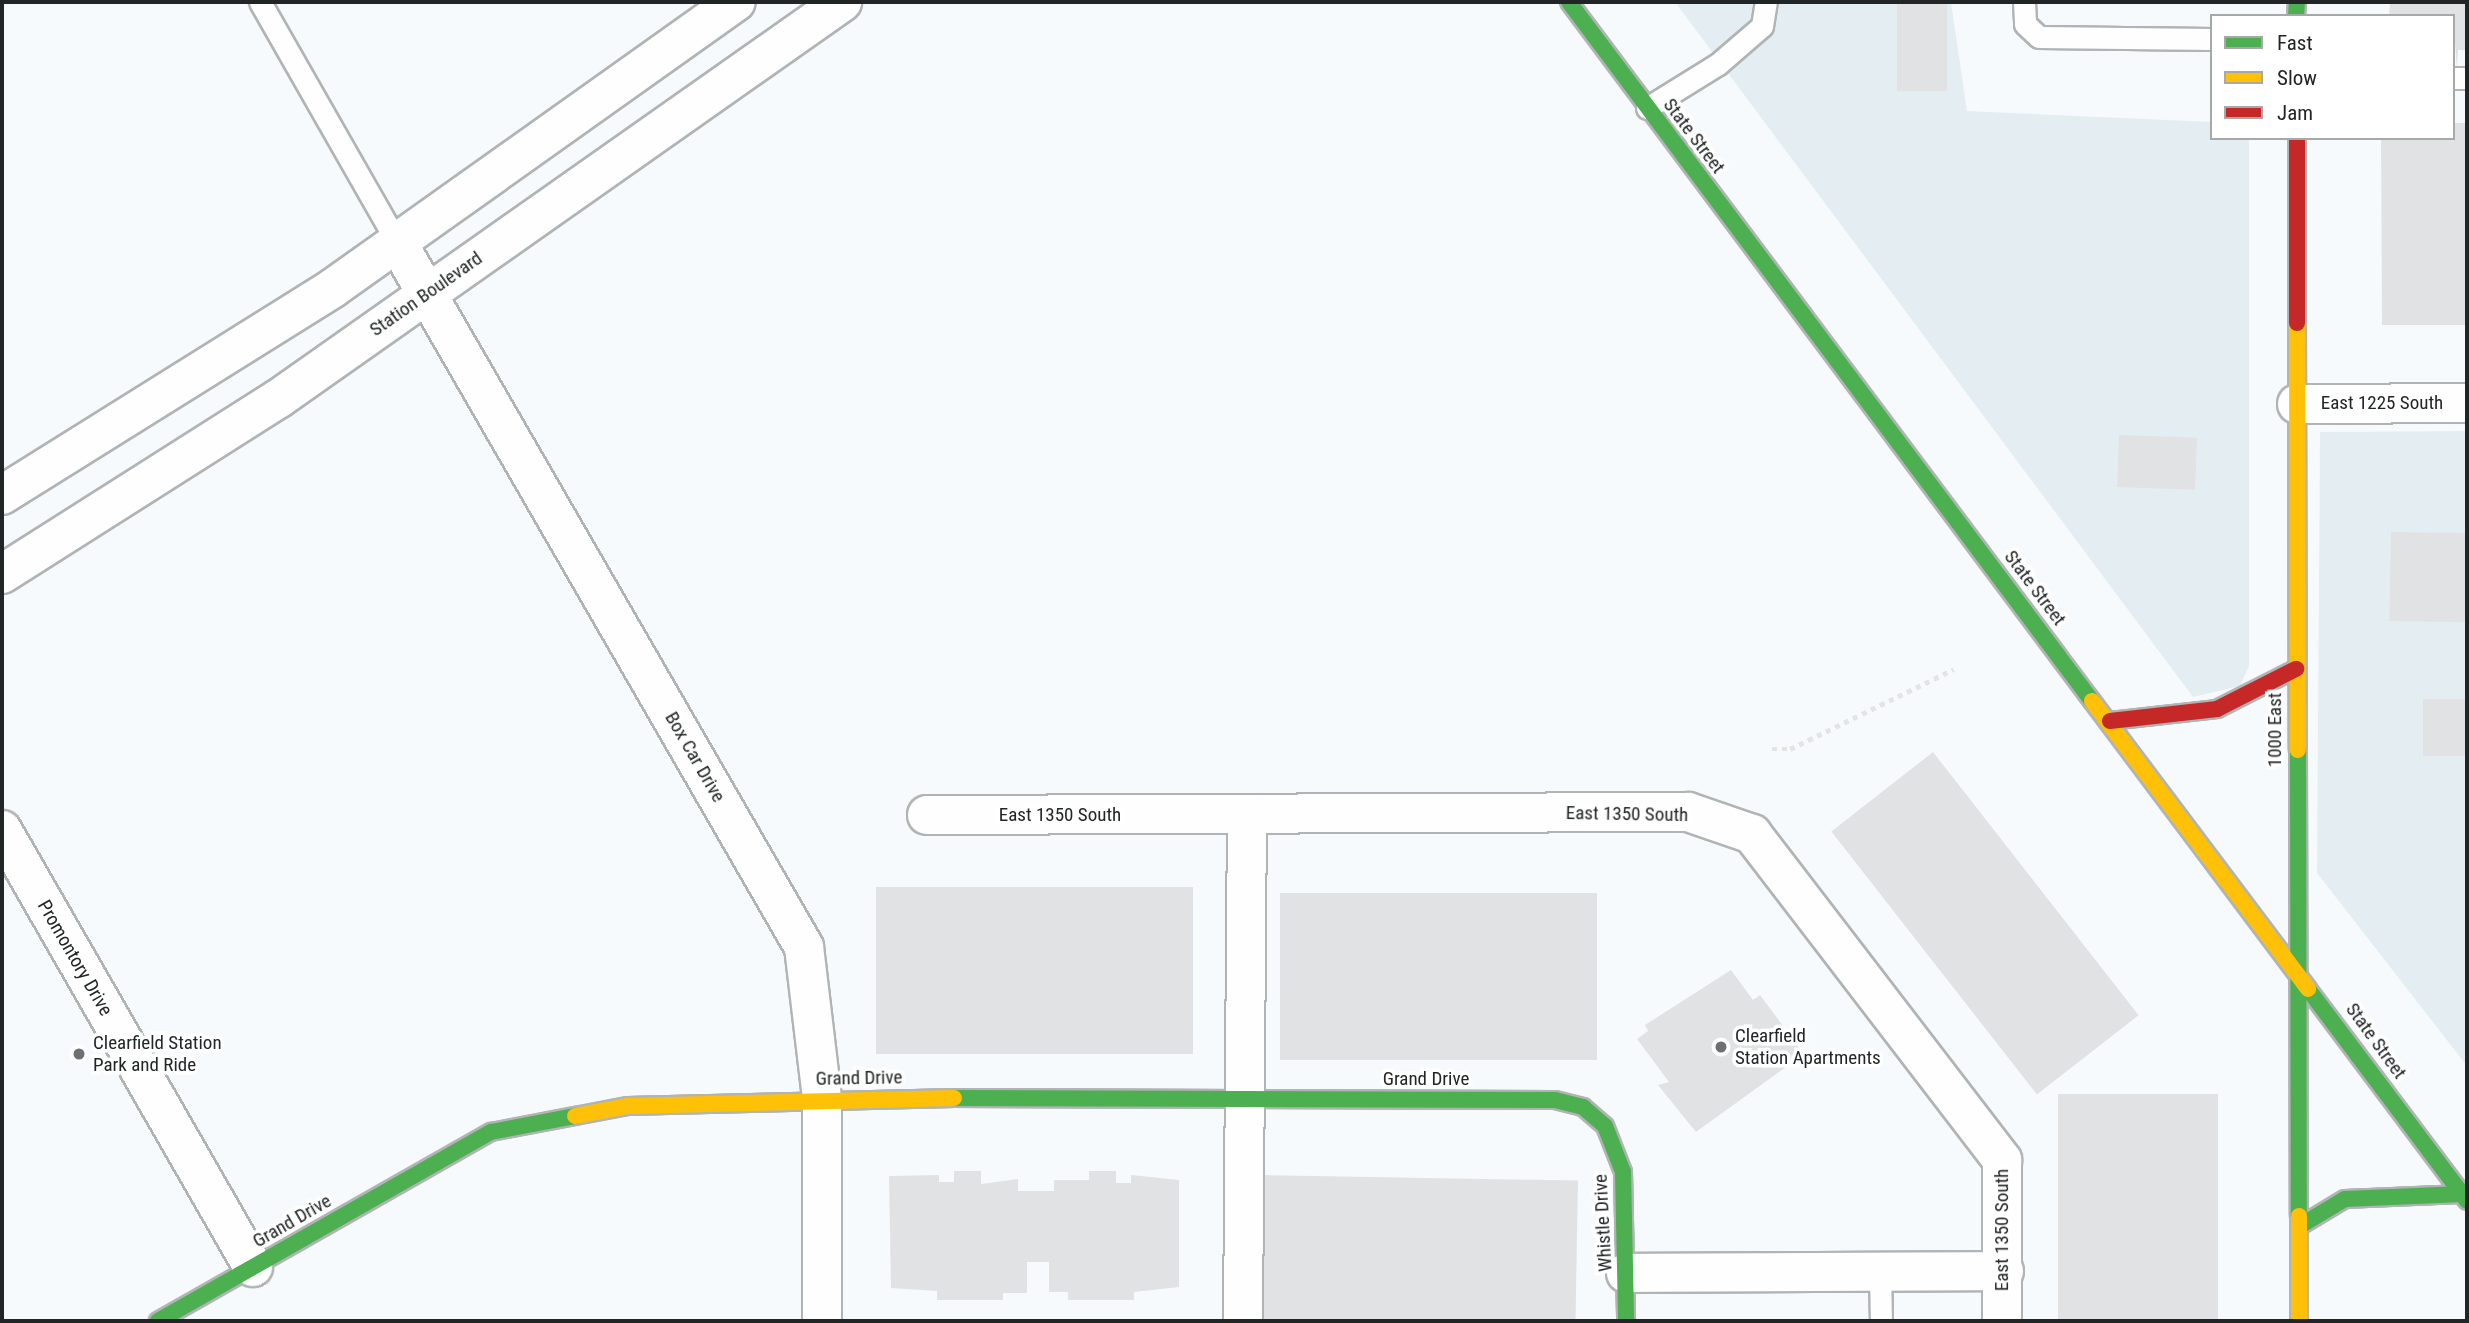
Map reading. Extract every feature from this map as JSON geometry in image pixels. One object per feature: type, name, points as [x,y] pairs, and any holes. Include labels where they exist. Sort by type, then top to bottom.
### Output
[{"type":"street","points":[[2,495],[397,242],[736,2]]},
{"type":"street","name":"Station Boulevard","points":[[2,575],[278,399],[842,2]]},
{"type":"street","name":"State Street","points":[[1569,2],[2302,975],[2465,1197]]},
{"type":"street","name":"1000 East","points":[[2297,140],[2296,669],[2302,975],[2299,1321]]},
{"type":"street","name":"Box Car Drive","points":[[397,242],[804,947],[822,1098],[822,1321]]},
{"type":"street","name":"East 1225 South","points":[[2297,404],[2467,403]]},
{"type":"street","points":[[2109,722],[2217,709],[2296,669]]},
{"type":"street","name":"East 1350 South","points":[[927,816],[1688,812],[1752,834],[2002,1160],[2002,1321]]},
{"type":"street","points":[[1243,1321],[1247,1099],[1247,814]]},
{"type":"street","name":"Promontory Drive","points":[[2,830],[253,1268]]},
{"type":"street","name":"Grand Drive","points":[[158,1321],[491,1132],[628,1106],[822,1098],[1555,1101],[1583,1107],[1605,1126]]},
{"type":"street","name":"Whistle Drive","points":[[1605,1126],[1623,1172],[1626,1321]]},
{"type":"street","points":[[2300,1226],[2345,1199],[2465,1197]]},
{"type":"street","points":[[1626,1273],[2004,1271]]},
{"type":"lane","points":[[260,2],[397,242]]},
{"type":"lane","points":[[1647,108],[1718,64],[1762,26],[1766,2]]},
{"type":"lane","points":[[2024,2],[2025,24],[2039,37],[2210,39]]},
{"type":"lane","points":[[1880,1271],[1881,1321]]},
{"type":"path","points":[[1772,749],[1790,749],[1954,669]]},
{"type":"shaded area","points":[[1675,2],[1951,2],[1967,111],[2210,122],[2210,140],[2249,140],[2249,666],[2240,686],[2193,697]]},
{"type":"shaded area","points":[[2467,431],[2467,1066],[2317,873],[2320,432]]},
{"type":"building","points":[[1897,2],[1947,2],[1947,91],[1897,91]]},
{"type":"building","points":[[2390,2],[2467,2],[2467,50],[2458,50],[2457,70],[2455,14],[2389,14]]},
{"type":"building","points":[[2455,123],[2465,123],[2465,325],[2382,325],[2381,140],[2455,140]]},
{"type":"building","points":[[2119,435],[2197,438],[2195,490],[2117,487]]},
{"type":"building","points":[[2391,532],[2467,533],[2465,622],[2389,621]]},
{"type":"building","points":[[2423,699],[2467,699],[2467,756],[2423,756]]},
{"type":"building","points":[[1933,752],[2139,1015],[2037,1095],[1831,831]]},
{"type":"building","points":[[876,887],[1193,887],[1193,1054],[876,1054]]},
{"type":"building","points":[[1280,893],[1597,893],[1597,1060],[1280,1060]]},
{"type":"building","name":"Clearfield Station Apartments","points":[[1731,970],[1753,1000],[1760,995],[1804,1054],[1696,1132],[1658,1085],[1669,1082],[1637,1039],[1648,1031],[1645,1025]]},
{"type":"building","points":[[2058,1094],[2218,1094],[2218,1321],[2058,1321]]},
{"type":"building","points":[[954,1171],[981,1171],[981,1184],[1018,1179],[1018,1191],[1054,1191],[1054,1180],[1089,1180],[1089,1171],[1116,1171],[1116,1183],[1131,1183],[1131,1175],[1179,1180],[1179,1287],[1134,1292],[1134,1300],[1068,1300],[1068,1292],[1049,1292],[1049,1262],[1027,1262],[1027,1293],[1003,1293],[1003,1300],[937,1300],[937,1291],[891,1288],[889,1176],[939,1175],[939,1182],[954,1182]]},
{"type":"building","points":[[1261,1175],[1578,1181],[1575,1321],[1258,1321]]},
{"type":"traffic: fast","points":[[1569,2],[2092,701]]},
{"type":"traffic: fast","points":[[2296,14],[2297,2]]},
{"type":"traffic: fast","points":[[2298,750],[2299,1216]]},
{"type":"traffic: fast","points":[[2308,989],[2467,1201]]},
{"type":"traffic: fast","points":[[954,1098],[1555,1100],[1583,1107],[1605,1126],[1623,1172],[1626,1321]]},
{"type":"traffic: fast","points":[[158,1321],[491,1132],[575,1116]]},
{"type":"traffic: fast","points":[[2300,1226],[2345,1199],[2462,1194]]},
{"type":"traffic: slow","points":[[2297,323],[2298,750]]},
{"type":"traffic: slow","points":[[2092,701],[2308,989]]},
{"type":"traffic: slow","points":[[575,1116],[628,1106],[954,1098]]},
{"type":"traffic: slow","points":[[2299,1216],[2299,1321]]},
{"type":"traffic: jam","points":[[2297,140],[2297,323]]},
{"type":"traffic: jam","points":[[2110,721],[2217,709],[2296,669]]},
{"type":"place","name":"Clearfield Station Apartments","points":[[1721,1047]]},
{"type":"place","name":"Clearfield Station Park and Ride","points":[[79,1054]]}]
